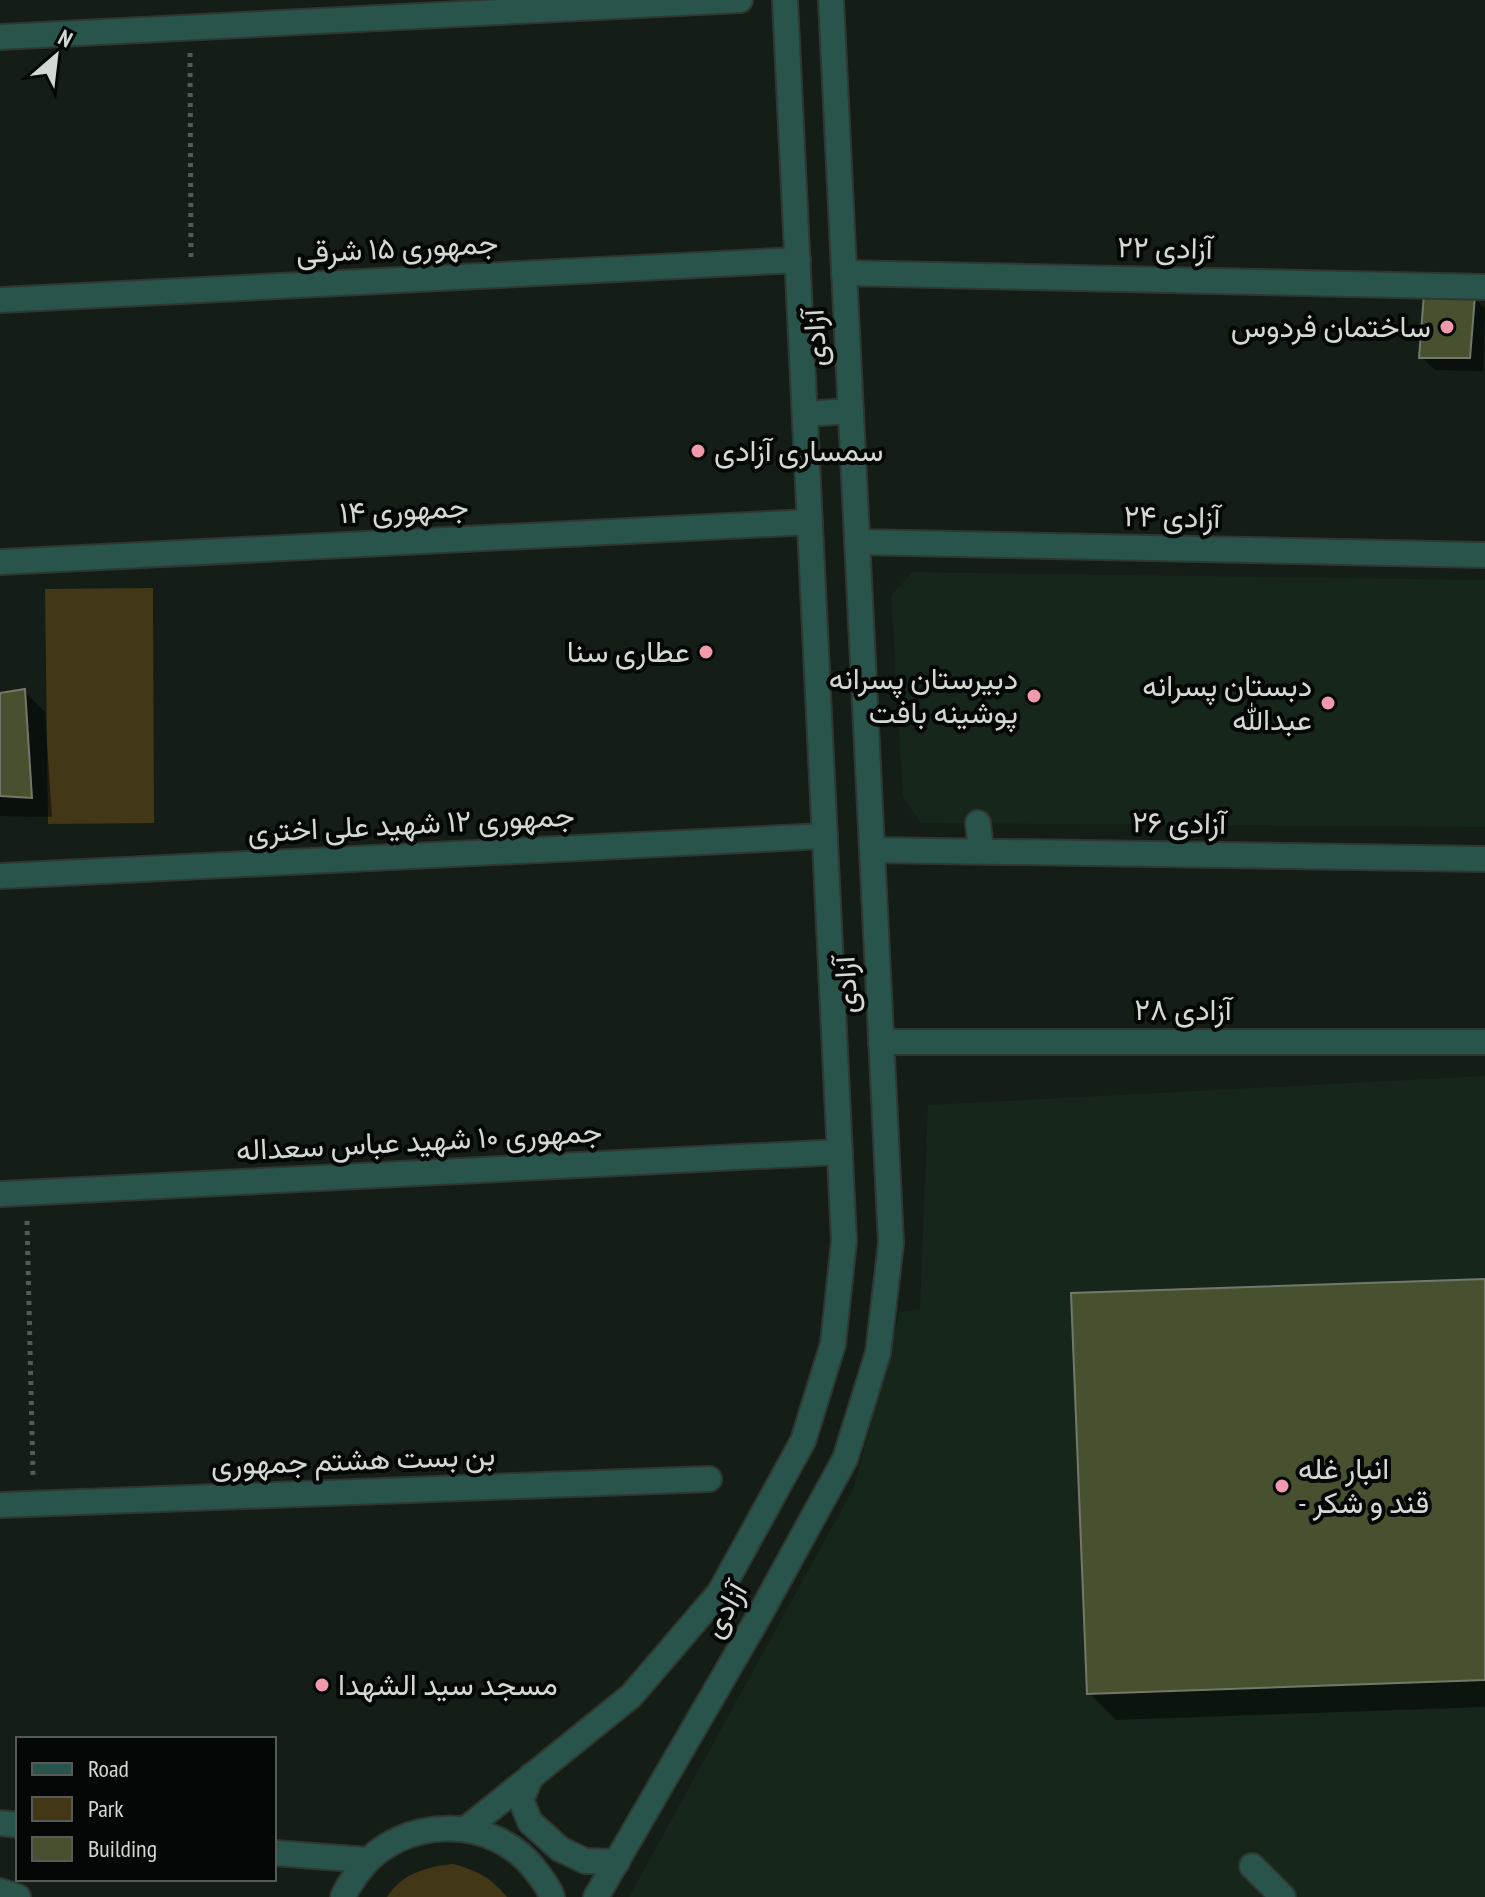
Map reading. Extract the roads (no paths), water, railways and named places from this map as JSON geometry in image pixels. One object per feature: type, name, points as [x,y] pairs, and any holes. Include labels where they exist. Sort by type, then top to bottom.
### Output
[{"type":"street","points":[[0,37],[740,0]]},
{"type":"street","name":"آزادی","points":[[466,1829],[631,1696],[720,1592],[803,1441],[833,1344],[844,1241],[785,0]]},
{"type":"street","name":"آزادی","points":[[596,1897],[759,1616],[845,1459],[878,1353],[891,1243],[831,0]]},
{"type":"street","name":"جمهوری ۱۵ شرقی","points":[[0,300],[798,260]]},
{"type":"street","name":"آزادی ۲۲","points":[[844,273],[1485,287]]},
{"type":"street","points":[[805,414],[851,411]]},
{"type":"street","name":"جمهوری ۱۴","points":[[0,562],[810,522]]},
{"type":"street","name":"آزادی ۲۴","points":[[857,542],[1485,555]]},
{"type":"street","points":[[978,823],[981,851]]},
{"type":"street","name":"جمهوری ۱۲ شهید علی اختری","points":[[0,876],[825,836]]},
{"type":"street","name":"آزادی ۲۶","points":[[872,850],[1485,859]]},
{"type":"street","name":"آزادی ۲۸","points":[[881,1042],[1485,1042]]},
{"type":"street","name":"جمهوری ۱۰ شهید عباس سعداله","points":[[0,1194],[840,1152]]},
{"type":"street","name":"بن بست هشتم جمهوری","points":[[0,1505],[709,1479]]},
{"type":"street","points":[[531,1776],[521,1800],[530,1822],[560,1849],[585,1861],[617,1862]]},
{"type":"street","points":[[343,1897],[367,1860],[396,1839],[431,1828],[466,1829],[500,1840],[529,1861],[552,1897]]},
{"type":"street","points":[[276,1853],[367,1860]]},
{"type":"street","points":[[1252,1866],[1283,1897]]},
{"type":"street","points":[[0,1891],[18,1897]]},
{"type":"place","name":"ساختمان فردوس","points":[[1447,327]]},
{"type":"place","name":"سمساری آزادی","points":[[698,451]]},
{"type":"place","name":"عطاری سنا","points":[[706,652]]},
{"type":"place","name":"دبیرستان پسرانه پوشینه بافت","points":[[1034,696]]},
{"type":"place","name":"دبستان پسرانه عبدالله","points":[[1328,703]]},
{"type":"place","name":"انبار غله - قند و شکر","points":[[1282,1486]]},
{"type":"place","name":"مسجد سید الشهدا","points":[[322,1685]]}]
